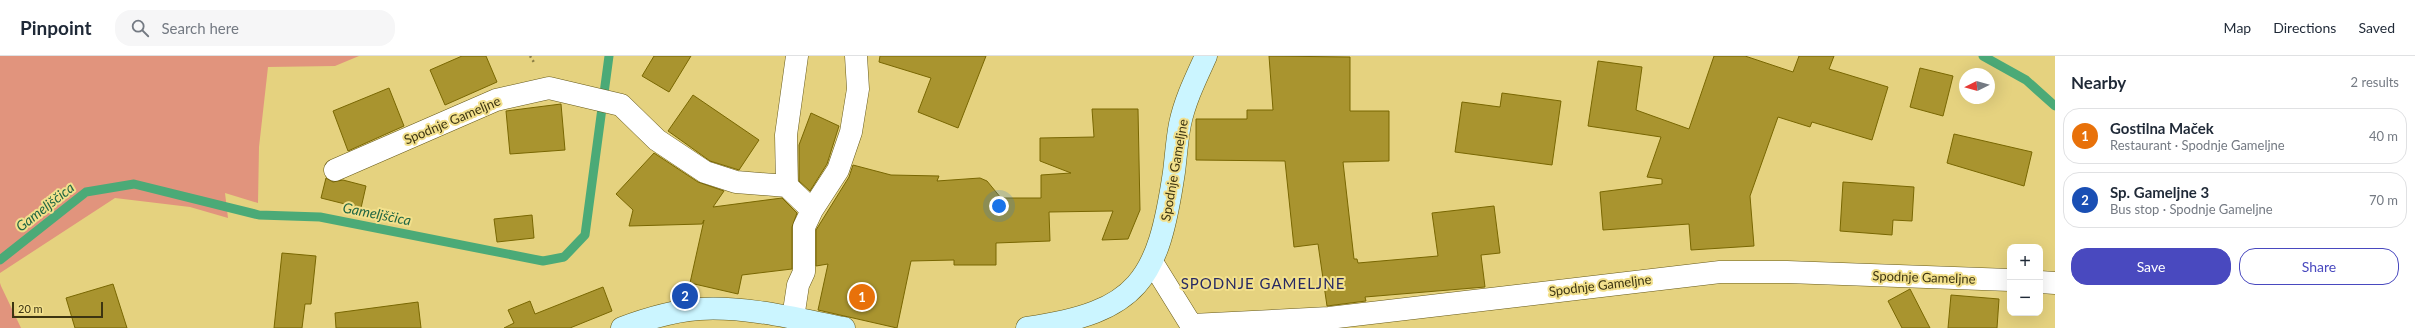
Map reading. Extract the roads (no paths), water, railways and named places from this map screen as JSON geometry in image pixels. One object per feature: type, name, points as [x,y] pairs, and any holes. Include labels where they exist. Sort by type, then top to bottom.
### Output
[{"type":"street","points":[[798,56],[786,135],[787,186],[812,210]]},
{"type":"street","points":[[793,318],[798,285],[804,272],[804,227],[812,210],[838,170],[851,132],[858,89],[856,56]]},
{"type":"street","name":"Spodnje Gameljne","points":[[1027,328],[1064,323],[1103,310],[1123,297],[1141,282],[1152,262],[1166,218],[1180,124],[1191,89],[1206,56]]},
{"type":"street","name":"Spodnje Gameljne","points":[[335,170],[496,100],[549,88],[621,105],[657,140],[705,172],[736,182],[787,186]]},
{"type":"street","name":"Spodnje Gameljne","points":[[1152,262],[1193,326],[1329,318],[1720,272],[1787,272],[2007,280]]},
{"type":"street","points":[[2043,282],[2055,283]]},
{"type":"street","points":[[622,328],[649,318],[698,309],[739,310],[793,318],[844,328]]},
{"type":"waterway","name":"Gameljščica","points":[[0,260],[86,192],[134,184],[259,215],[320,217],[543,261],[564,257],[585,235],[609,56]]},
{"type":"waterway","name":"Gameljščica","points":[[1983,56],[2026,80],[2055,106]]},
{"type":"place","name":"Sp. Gameljne 3","points":[[685,296]]},
{"type":"place","name":"Gostilna Maček","points":[[862,297]]},
{"type":"district","name":"SPODNJE GAMELJNE","points":[[1263,284]]}]
